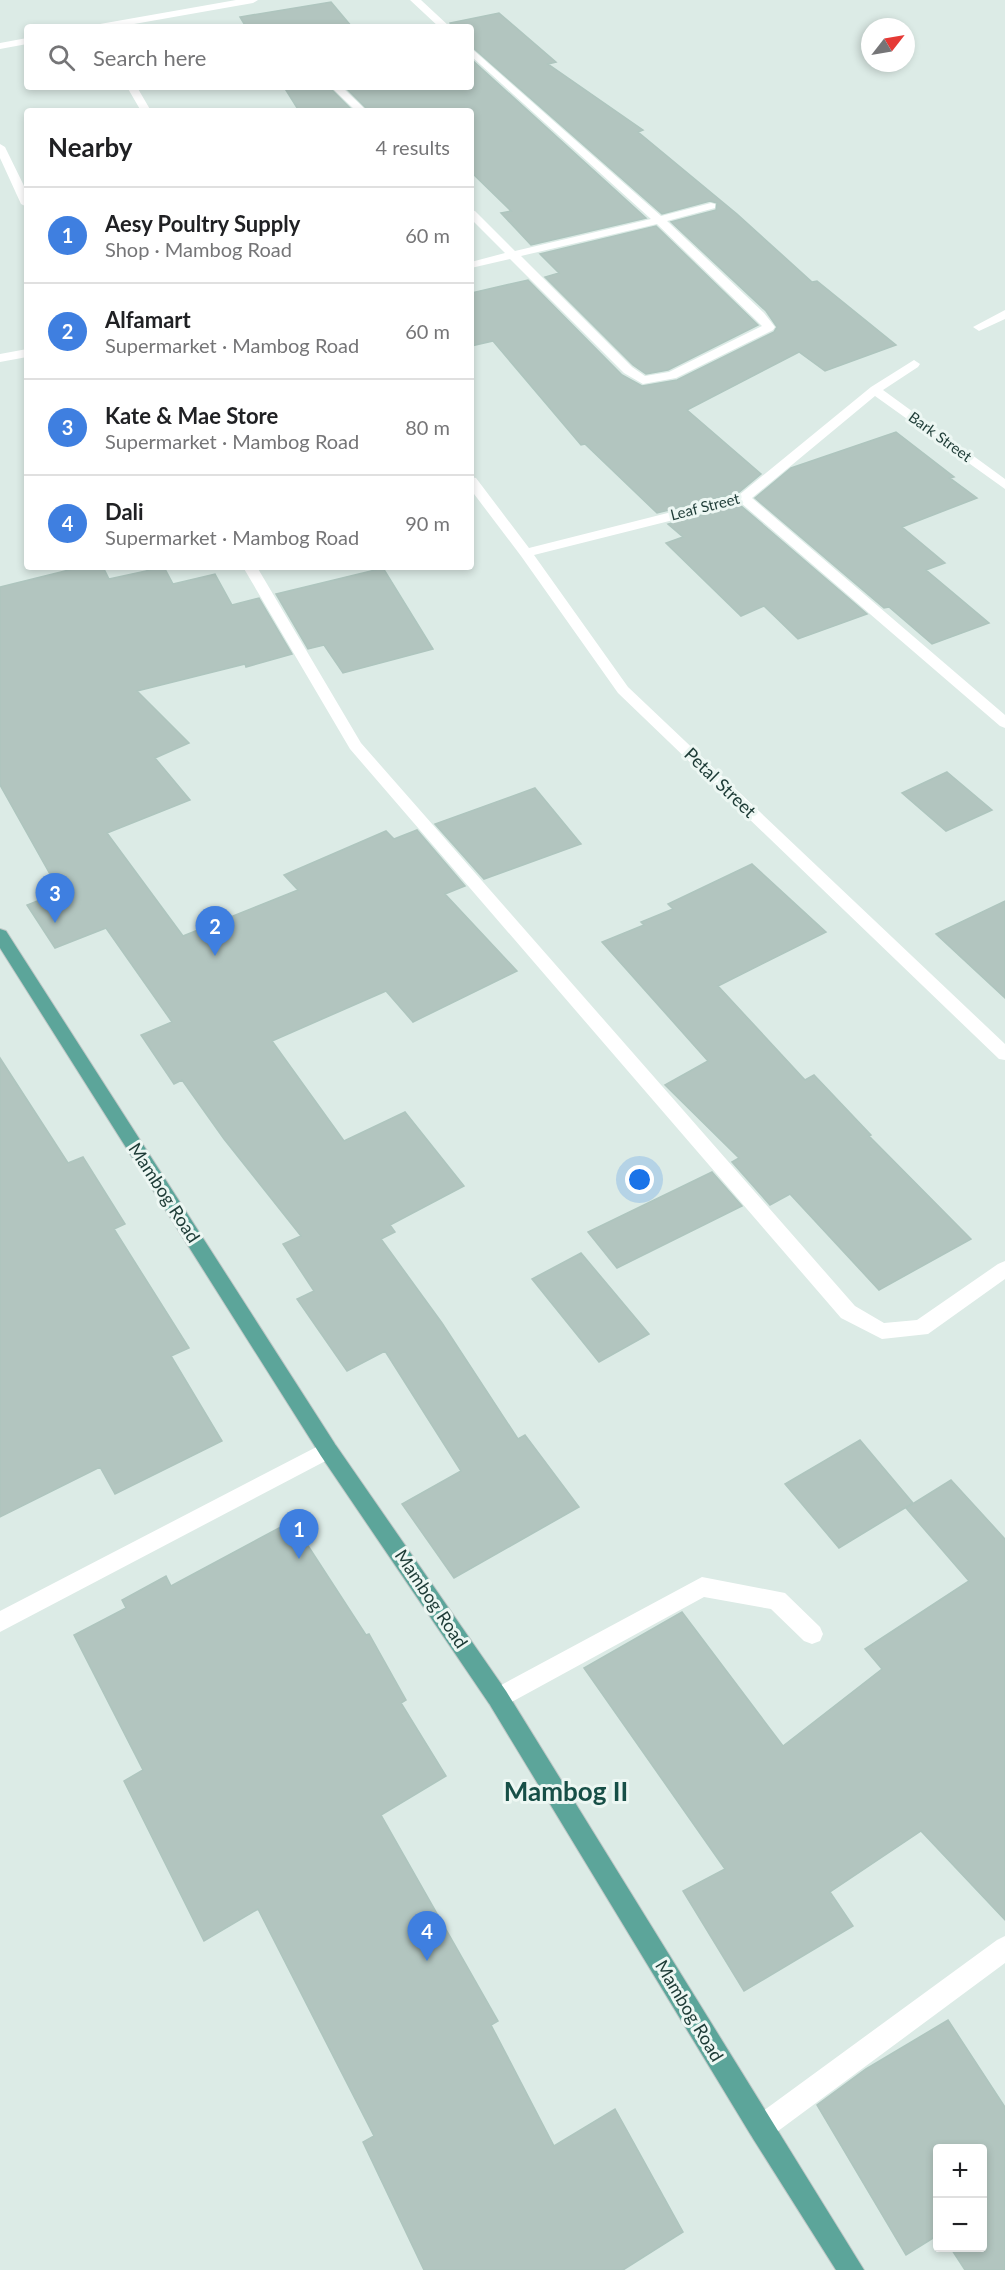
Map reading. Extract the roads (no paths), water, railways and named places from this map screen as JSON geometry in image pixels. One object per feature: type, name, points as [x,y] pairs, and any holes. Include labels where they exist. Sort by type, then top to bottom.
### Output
[{"type":"main road","name":"Mambog Road","points":[[0,935],[328,1450],[498,1698],[761,2128],[851,2270]]},
{"type":"street","points":[[117,24],[253,0]]},
{"type":"street","points":[[415,0],[442,24]]},
{"type":"street","points":[[0,46],[24,42]]},
{"type":"street","points":[[474,54],[659,220],[769,327],[672,375],[644,380],[628,370],[474,216]]},
{"type":"street","points":[[134,90],[144,108]]},
{"type":"street","points":[[339,90],[359,108]]},
{"type":"street","points":[[0,147],[24,198]]},
{"type":"street","points":[[474,264],[711,206]]},
{"type":"street","points":[[980,327],[1005,314]]},
{"type":"street","points":[[0,358],[24,354]]},
{"type":"street","name":"Leaf Street","points":[[526,553],[744,498],[875,390],[914,364]]},
{"type":"street","name":"Bark Street","points":[[875,390],[1005,485]]},
{"type":"street","name":"Petal Street","points":[[474,485],[526,553],[623,690],[1005,1054]]},
{"type":"street","points":[[744,498],[1005,723]]},
{"type":"street","points":[[252,570],[355,746],[848,1312],[882,1331],[921,1328],[1005,1269]]},
{"type":"street","points":[[0,1622],[328,1450]]},
{"type":"street","points":[[498,1698],[702,1587],[777,1600],[812,1634]]},
{"type":"street","points":[[761,2128],[1005,1948]]},
{"type":"place","name":"Kate & Mae Store","points":[[55,923]]},
{"type":"place","name":"Alfamart","points":[[215,956]]},
{"type":"place","name":"Aesy Poultry Supply","points":[[299,1559]]},
{"type":"place","name":"Dali","points":[[427,1961]]},
{"type":"district","name":"Mambog II","points":[[566,1792]]}]
